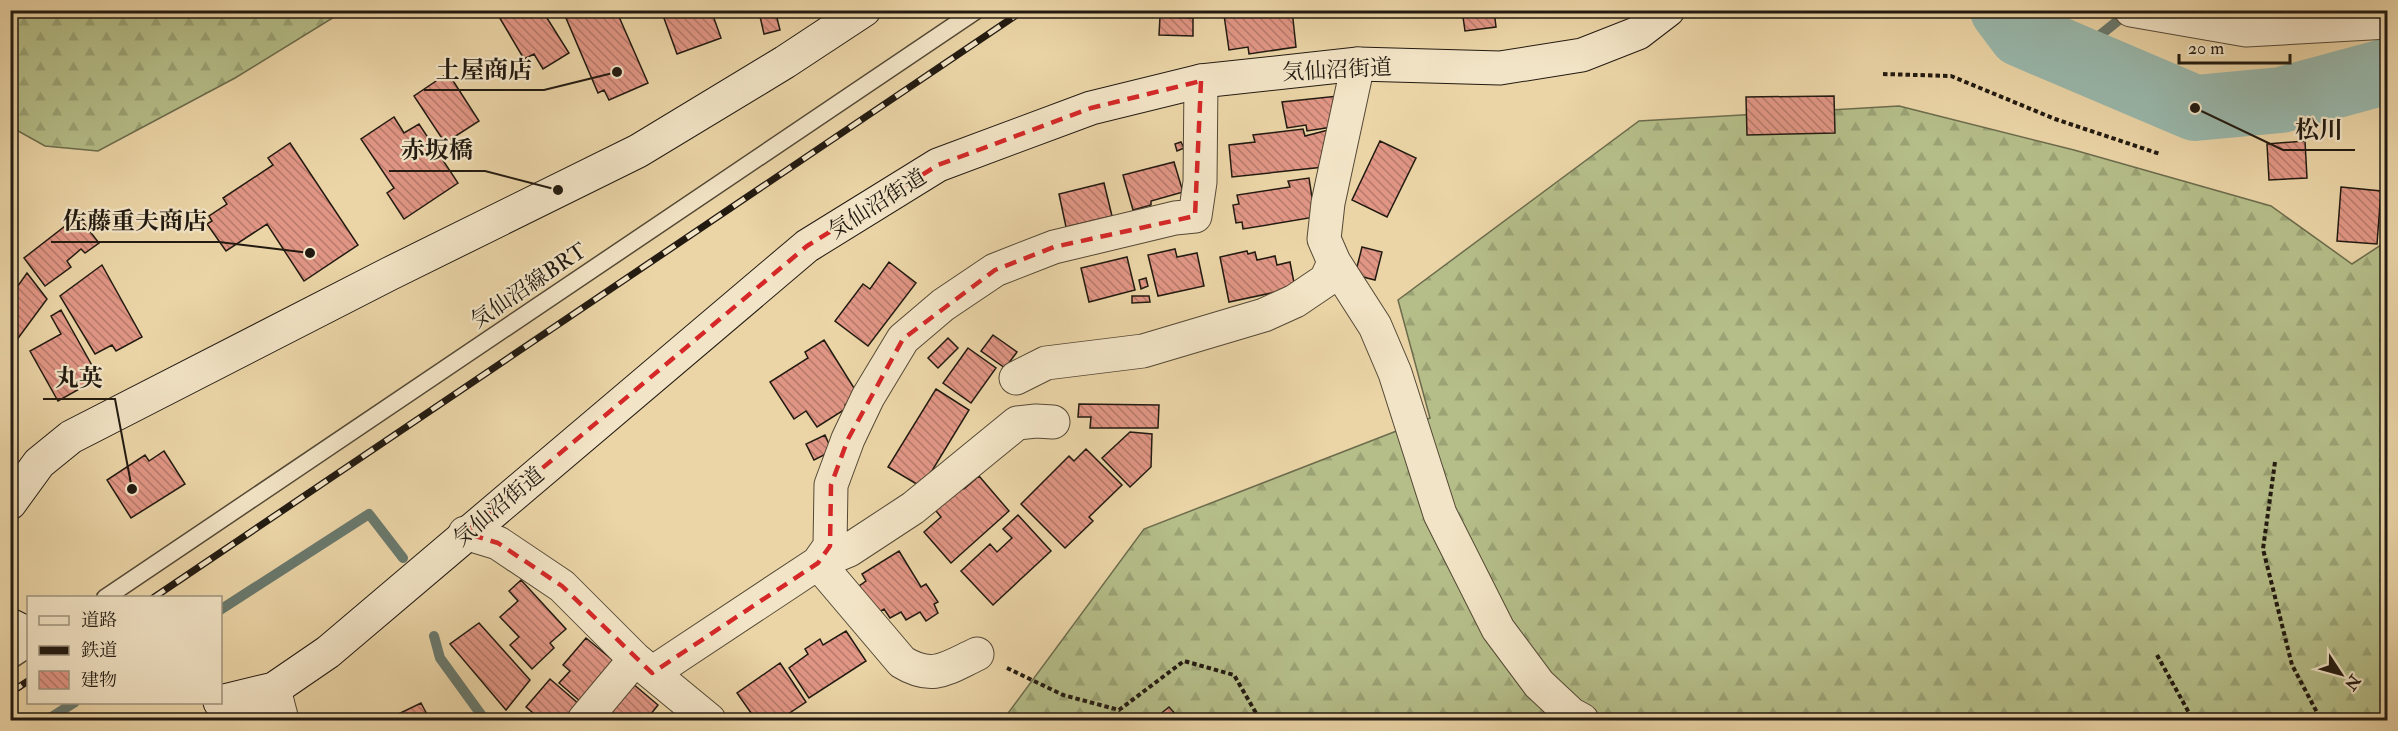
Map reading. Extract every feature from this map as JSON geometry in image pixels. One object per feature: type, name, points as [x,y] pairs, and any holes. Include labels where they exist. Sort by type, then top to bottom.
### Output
[{"type":"street","points":[[10,503],[39,463],[71,437],[389,274],[638,151],[785,62],[864,10]]},
{"type":"street","name":"気仙沼街道","points":[[222,702],[274,689],[328,652],[465,533],[807,246],[938,165],[1090,108],[1202,81],[1358,64],[1500,68],[1582,55],[1638,33],[1668,10]]},
{"type":"street","points":[[2131,10],[2246,30],[2388,22]]},
{"type":"street","points":[[1358,64],[1328,203],[1324,239],[1334,262],[1375,326],[1395,372],[1440,514],[1498,629],[1539,684],[1571,714],[1582,720]]},
{"type":"street","points":[[818,563],[830,546],[831,485],[848,440],[867,397],[903,339],[943,305],[995,270],[1054,247],[1175,218],[1195,216],[1200,182],[1202,81]]},
{"type":"street","points":[[1016,378],[1046,363],[1143,351],[1264,315],[1295,301],[1326,280],[1334,262]]},
{"type":"street","points":[[584,720],[644,666],[818,563],[849,550],[913,508],[1017,423],[1053,422]]},
{"type":"street","points":[[465,533],[498,543],[562,586],[644,666],[709,720]]},
{"type":"street","points":[[818,563],[902,662],[914,670],[930,673],[977,654]]},
{"type":"street","points":[[10,625],[27,634]]},
{"type":"street","points":[[243,720],[274,689]]},
{"type":"street","points":[[274,689],[282,720]]},
{"type":"lane","name":"気仙沼線BRT","points":[[106,596],[977,10]]},
{"type":"lane","points":[[10,661],[27,650]]},
{"type":"path","points":[[1883,74],[1951,76],[2055,118],[2160,154]]},
{"type":"path","points":[[2275,462],[2263,549],[2292,665],[2321,720]]},
{"type":"path","points":[[977,654],[1063,695],[1119,710],[1184,661],[1234,675],[1260,720]]},
{"type":"path","points":[[2157,655],[2193,720]]},
{"type":"highlighted area","points":[[1201,81],[1195,216],[1054,247],[995,270],[903,339],[848,439],[831,485],[830,546],[818,563],[652,673],[562,586],[498,543],[465,533],[807,246],[938,165],[1091,108]]},
{"type":"green space","points":[[10,11],[344,11],[235,78],[98,151],[45,146],[11,127]]},
{"type":"green space","points":[[1899,106],[2074,150],[2271,206],[2352,264],[2387,241],[2387,720],[1003,720],[1144,529],[1430,418],[1398,300],[1639,121]]},
{"type":"building","points":[[495,10],[542,10],[569,53],[543,69],[534,54],[524,59]]},
{"type":"building","points":[[582,10],[616,10],[648,83],[609,100],[604,90],[598,93],[566,18]]},
{"type":"building","points":[[661,10],[711,10],[721,38],[677,54]]},
{"type":"building","points":[[739,10],[775,10],[780,30],[764,34],[759,12],[740,17]]},
{"type":"building","points":[[1236,10],[1292,10],[1296,47],[1249,54],[1248,47],[1229,50],[1224,15],[1236,14]]},
{"type":"building","points":[[1462,10],[1494,10],[1496,27],[1465,31]]},
{"type":"building","points":[[1160,17],[1193,18],[1193,36],[1159,35]]},
{"type":"building","points":[[448,73],[479,121],[445,143],[414,96]]},
{"type":"building","points":[[1338,96],[1332,127],[1307,131],[1306,125],[1287,128],[1282,102]]},
{"type":"building","points":[[1834,96],[1835,133],[1747,135],[1746,97]]},
{"type":"building","points":[[394,117],[404,133],[419,124],[458,183],[404,219],[387,193],[394,188],[361,139]]},
{"type":"building","points":[[1303,129],[1305,136],[1332,129],[1324,167],[1232,177],[1229,145],[1255,142],[1253,135]]},
{"type":"building","points":[[1380,141],[1416,158],[1387,217],[1352,200]]},
{"type":"building","points":[[2305,141],[2307,178],[2269,180],[2267,144]]},
{"type":"building","points":[[1181,142],[1184,148],[1177,151],[1175,144]]},
{"type":"building","points":[[290,143],[358,245],[304,281],[267,224],[226,251],[207,224],[212,221],[209,216],[227,204],[223,198],[273,165],[268,158]]},
{"type":"building","points":[[1174,162],[1183,192],[1151,201],[1151,205],[1133,210],[1123,175]]},
{"type":"building","points":[[1309,178],[1315,217],[1243,229],[1242,222],[1236,223],[1233,205],[1239,204],[1237,195],[1290,187],[1288,181]]},
{"type":"building","points":[[1104,183],[1112,216],[1066,227],[1059,194]]},
{"type":"building","points":[[2341,187],[2381,191],[2377,244],[2337,241]]},
{"type":"building","points":[[78,216],[99,243],[85,253],[81,249],[67,261],[71,267],[45,286],[24,258]]},
{"type":"building","points":[[1362,247],[1382,252],[1375,280],[1355,275]]},
{"type":"building","points":[[1175,249],[1177,257],[1197,253],[1204,286],[1158,296],[1148,255]]},
{"type":"building","points":[[1247,251],[1248,254],[1255,252],[1257,260],[1275,256],[1277,265],[1290,262],[1295,288],[1229,302],[1220,257]]},
{"type":"building","points":[[1127,257],[1135,290],[1089,302],[1081,268]]},
{"type":"building","points":[[889,262],[916,283],[868,346],[835,321],[863,284],[870,289]]},
{"type":"building","points":[[102,265],[142,337],[116,351],[112,345],[95,354],[60,296]]},
{"type":"building","points":[[27,273],[47,299],[16,341],[10,338],[10,297]]},
{"type":"building","points":[[1146,278],[1148,286],[1141,289],[1139,280]]},
{"type":"building","points":[[1132,296],[1149,296],[1150,302],[1132,303]]},
{"type":"building","points":[[61,310],[99,378],[58,401],[30,351],[61,334],[51,316]]},
{"type":"building","points":[[993,335],[1017,352],[1005,368],[981,351]]},
{"type":"building","points":[[948,338],[958,348],[938,368],[928,358]]},
{"type":"building","points":[[824,340],[859,396],[845,405],[847,408],[817,427],[806,411],[794,419],[770,382],[808,358],[805,352]]},
{"type":"building","points":[[968,348],[996,368],[971,403],[943,383]]},
{"type":"building","points":[[936,389],[969,410],[927,479],[920,486],[888,467]]},
{"type":"building","points":[[1079,404],[1159,405],[1158,428],[1090,428],[1091,417],[1078,417]]},
{"type":"building","points":[[1130,432],[1152,434],[1151,467],[1130,487],[1102,458]]},
{"type":"building","points":[[825,435],[832,451],[814,460],[806,444]]},
{"type":"building","points":[[1086,449],[1122,485],[1089,517],[1093,521],[1065,548],[1021,504],[1069,456],[1074,461]]},
{"type":"building","points":[[164,451],[185,484],[131,518],[107,480],[145,455],[149,461]]},
{"type":"building","points":[[979,476],[1009,511],[951,563],[924,532],[941,517],[932,506],[959,483],[964,489]]},
{"type":"building","points":[[1018,515],[1051,551],[993,605],[961,571],[990,544],[997,552],[1012,538],[1003,529]]},
{"type":"building","points":[[899,551],[921,587],[926,584],[938,602],[934,604],[938,613],[926,621],[920,612],[906,620],[901,612],[890,618],[884,609],[876,614],[859,586],[866,581],[862,574]]},
{"type":"building","points":[[521,580],[566,629],[550,643],[554,648],[532,669],[510,645],[519,637],[500,617],[518,601],[509,591]]},
{"type":"building","points":[[479,623],[530,680],[506,710],[450,644]]},
{"type":"building","points":[[846,631],[866,661],[809,698],[789,668],[808,654],[805,649],[820,639],[823,645]]},
{"type":"building","points":[[586,638],[615,662],[581,702],[559,683],[570,671],[563,665]]},
{"type":"building","points":[[780,663],[806,702],[779,720],[756,720],[737,693]]},
{"type":"building","points":[[550,679],[579,704],[565,720],[527,720],[533,713],[526,707]]},
{"type":"building","points":[[632,683],[658,705],[650,715],[653,718],[651,720],[614,720],[605,714]]},
{"type":"building","points":[[421,703],[430,720],[386,720]]},
{"type":"building","points":[[1169,707],[1181,720],[1153,720]]},
{"type":"building","points":[[500,714],[505,720],[496,720],[495,717]]},
{"type":"waterway","points":[[2003,10],[2021,34],[2195,108],[2281,100],[2388,71]]},
{"type":"waterway","points":[[2074,56],[2130,11]]},
{"type":"waterway","points":[[222,609],[369,514],[403,558]]},
{"type":"waterway","points":[[434,636],[440,658],[485,720]]},
{"type":"waterway","points":[[47,720],[72,704]]},
{"type":"railway","points":[[156,596],[1024,10]]},
{"type":"railway","points":[[10,693],[27,682]]},
{"type":"place","name":"土屋商店","points":[[617,72]]},
{"type":"place","name":"松川","points":[[2195,108]]},
{"type":"place","name":"赤坂橋","points":[[558,190]]},
{"type":"place","name":"佐藤重夫商店","points":[[310,253]]},
{"type":"place","name":"丸英","points":[[132,489]]}]
